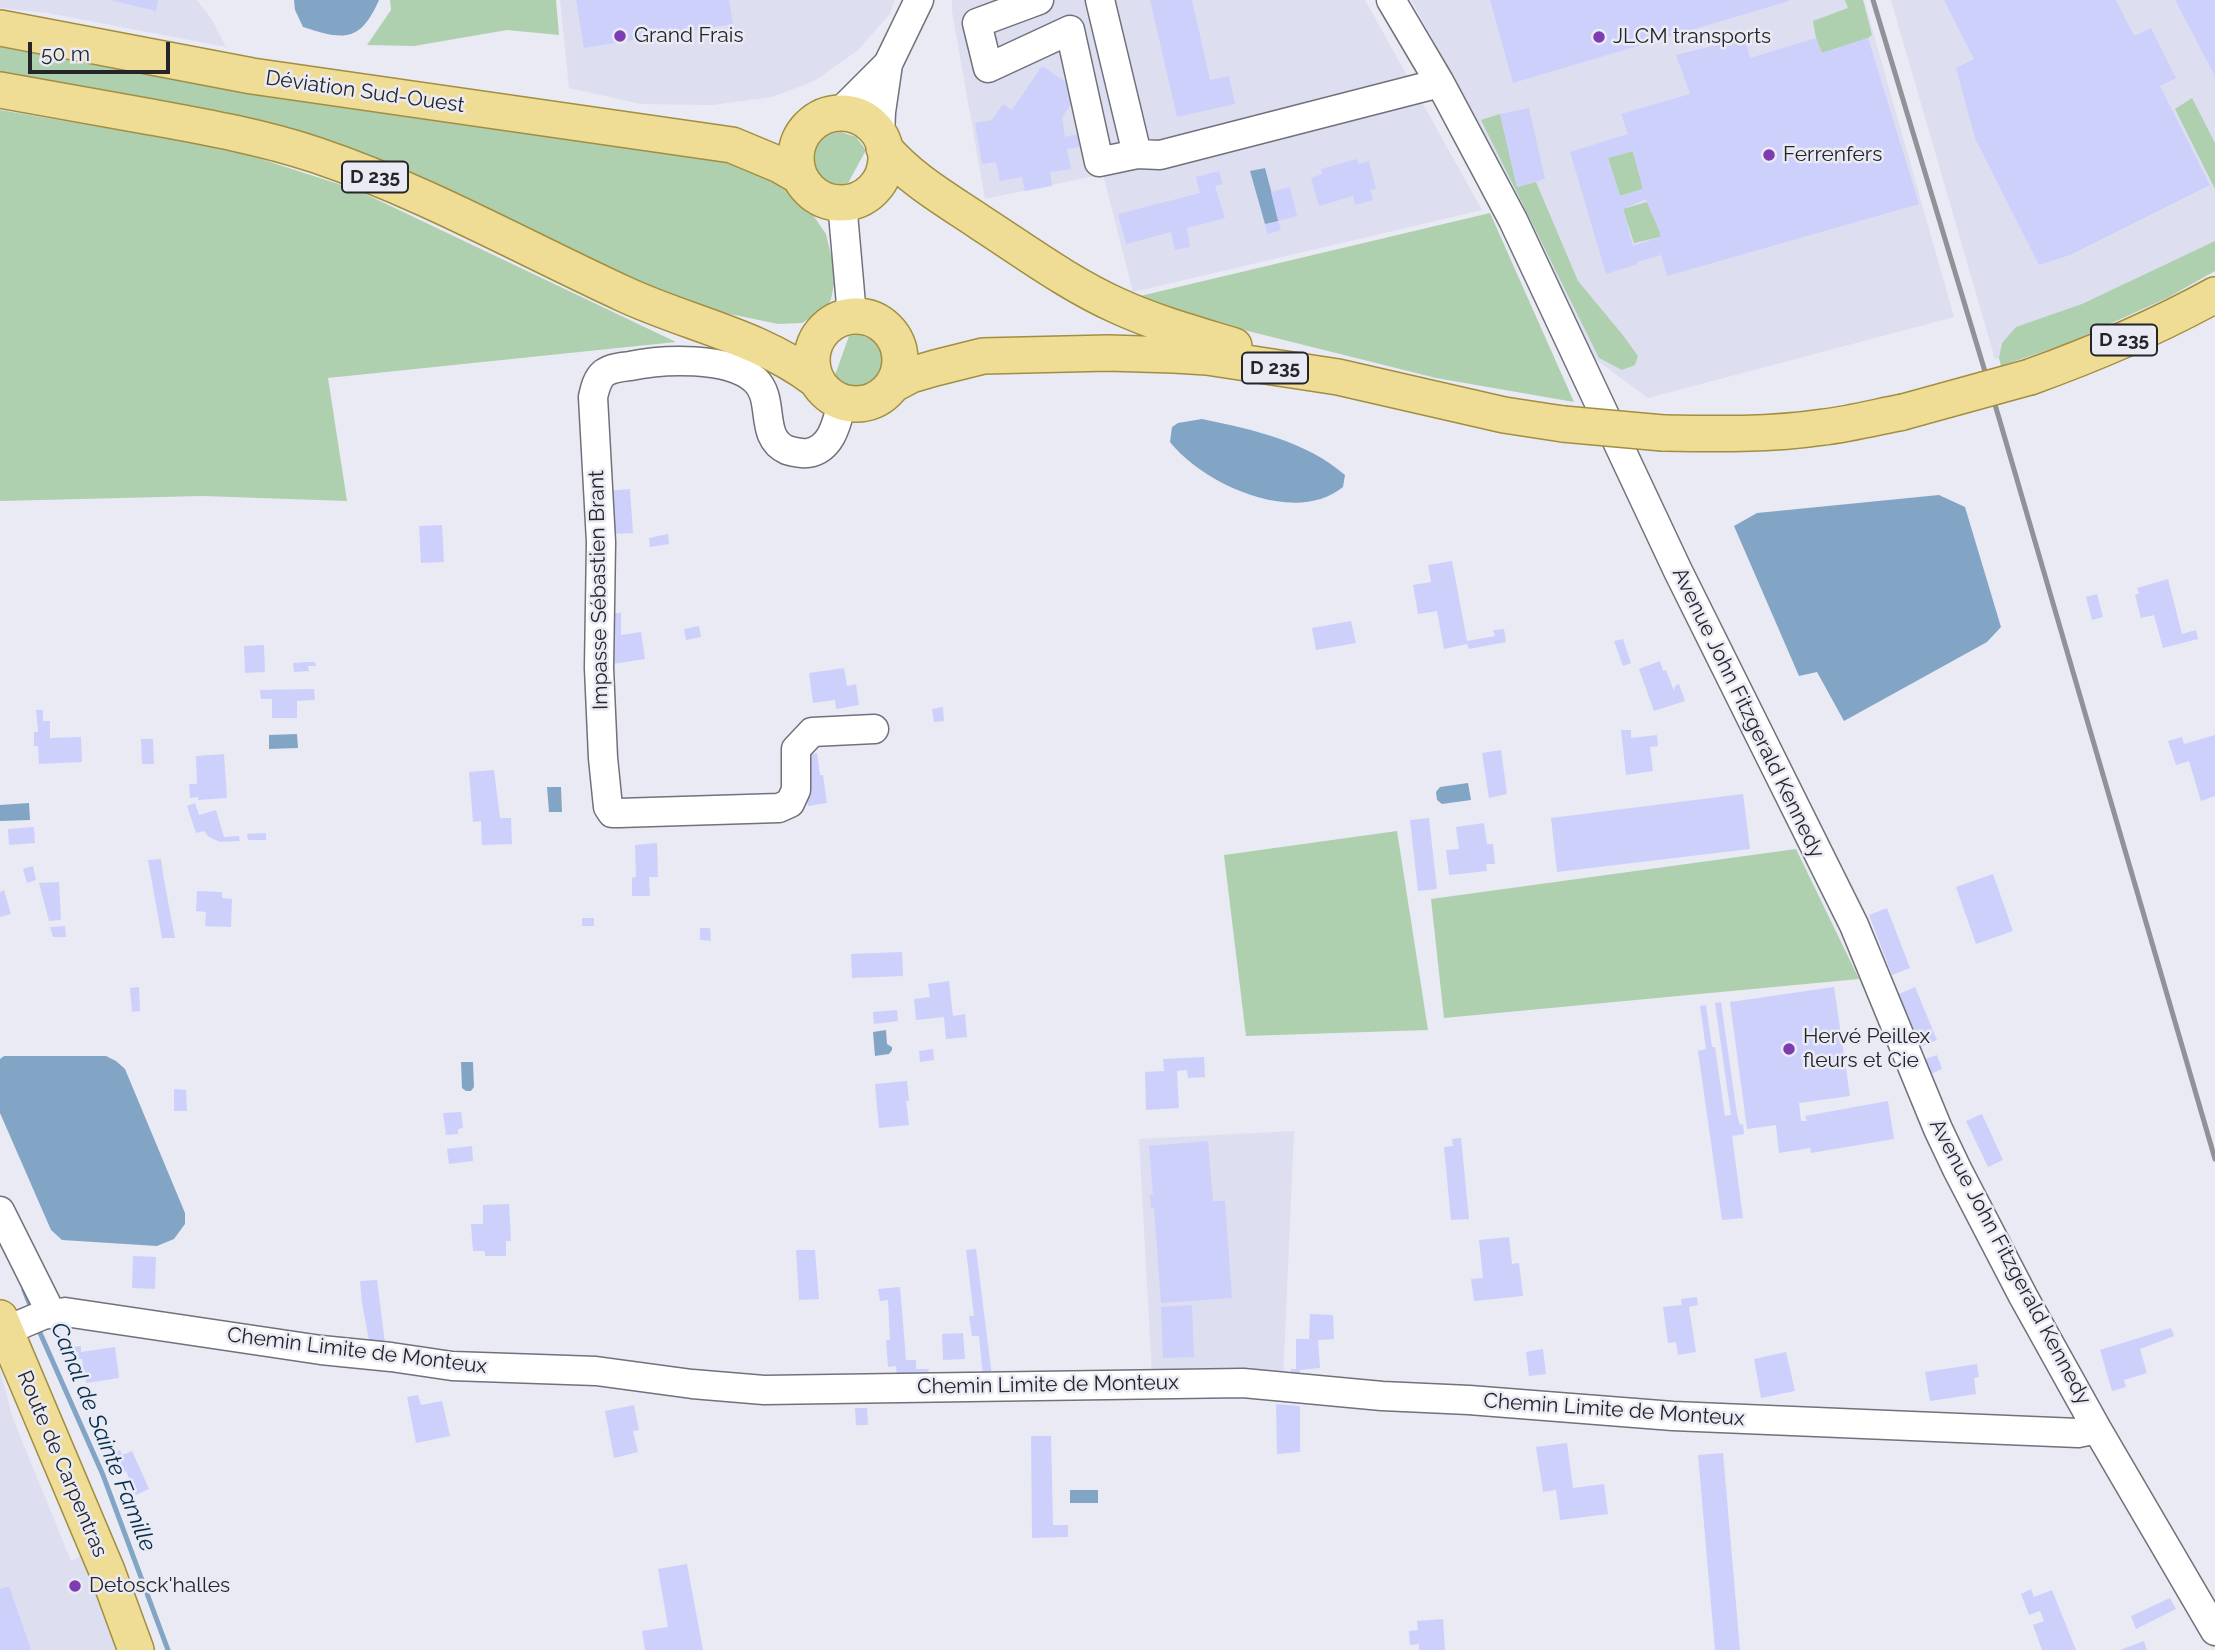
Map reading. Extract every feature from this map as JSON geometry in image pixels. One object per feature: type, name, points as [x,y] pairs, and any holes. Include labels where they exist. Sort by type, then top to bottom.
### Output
[{"type":"main road","name":"Déviation Sud-Ouest","points":[[0,28],[252,76],[732,145]]},
{"type":"main road","name":"D 235","points":[[0,90],[259,138],[368,173],[660,310],[728,332],[797,365],[816,380]]},
{"type":"main road","points":[[732,145],[783,137],[807,128],[827,115],[839,113],[863,118],[872,126],[899,165],[941,196],[1075,284],[1118,306],[1163,324],[1338,377]]},
{"type":"main road","points":[[807,128],[796,150],[799,176],[805,186],[822,199],[836,203],[862,198],[879,182],[886,159],[882,142]]},
{"type":"main road","points":[[732,145],[799,176]]},
{"type":"main road","name":"D 235","points":[[893,335],[910,343],[983,356],[1108,353],[1207,358],[1338,377],[1504,415],[1563,424],[1663,433],[1745,434],[1824,427],[1903,412],[2030,377],[2085,358],[2215,295]]},
{"type":"main road","points":[[867,317],[880,323],[893,335],[901,358],[899,371],[894,384],[874,401],[861,405],[842,402],[824,391],[816,380],[812,366],[813,352],[838,324],[867,317]]},
{"type":"main road","name":"D 235","points":[[728,332],[792,336],[838,324]]},
{"type":"main road","name":"D 235","points":[[894,384],[911,375],[983,356]]},
{"type":"main road","name":"Route de Carpentras","points":[[2,1324],[97,1547],[136,1650]]},
{"type":"street","points":[[882,142],[881,112],[888,64],[919,0]]},
{"type":"street","points":[[1039,0],[977,23],[988,68],[1070,30],[1099,162],[1137,154],[1160,155],[1440,83]]},
{"type":"street","points":[[1100,0],[1137,154]]},
{"type":"street","name":"Avenue John Fitzgerald Kennedy","points":[[1391,0],[1440,83],[1513,220],[1678,571],[1854,925],[1957,1169],[2023,1296],[2215,1631]]},
{"type":"street","points":[[839,113],[888,64]]},
{"type":"street","points":[[838,324],[842,202]]},
{"type":"street","name":"Impasse Sébastien Brant","points":[[842,402],[832,434],[824,445],[811,453],[795,453],[782,448],[773,438],[765,393],[756,381],[743,372],[709,363],[670,360],[610,370],[601,375],[593,397],[601,542],[599,668],[608,807],[612,813],[779,808],[790,803],[796,790],[796,749],[812,732],[874,729]]},
{"type":"street","points":[[0,1211],[46,1303],[43,1315]]},
{"type":"street","name":"Chemin Limite de Monteux","points":[[2,1324],[65,1312],[452,1366],[596,1371],[692,1384],[764,1390],[1243,1383],[1382,1396],[1673,1416],[2065,1433],[2098,1429]]},
{"type":"shaded area","points":[[0,0],[197,0],[212,20],[226,47],[48,13],[0,8]]},
{"type":"shaded area","points":[[560,0],[895,0],[889,15],[857,51],[814,81],[772,97],[712,105],[641,104],[569,88]]},
{"type":"shaded area","points":[[952,0],[1365,0],[1482,210],[1133,292],[1103,174],[985,199]]},
{"type":"shaded area","points":[[1411,0],[1864,0],[1954,317],[1648,398],[1595,359],[1518,195]]},
{"type":"shaded area","points":[[1891,0],[2215,0],[2215,245],[2035,351],[1995,359]]},
{"type":"shaded area","points":[[1294,1131],[1283,1379],[1152,1375],[1139,1139]]},
{"type":"shaded area","points":[[0,1369],[12,1416],[71,1561],[86,1554],[121,1650],[0,1650]]},
{"type":"green space","points":[[390,0],[556,0],[559,35],[507,30],[414,46],[367,45],[391,10]]},
{"type":"green space","points":[[1845,0],[1863,0],[1872,35],[1822,53],[1813,21],[1848,8]]},
{"type":"green space","points":[[0,47],[245,93],[741,163],[780,178],[826,234],[833,264],[834,284],[831,299],[826,308],[802,323],[778,324],[706,309],[650,289],[487,210],[0,73]]},
{"type":"green space","points":[[2192,98],[2215,143],[2215,189],[2175,109]]},
{"type":"green space","points":[[0,110],[230,149],[357,190],[676,342],[328,378],[347,501],[202,496],[0,501]]},
{"type":"green space","points":[[1500,114],[1517,187],[1536,182],[1578,281],[1638,356],[1635,365],[1622,370],[1599,358],[1481,120]]},
{"type":"green space","points":[[841,132],[856,137],[866,150],[846,187],[832,186],[822,181],[812,162],[813,152],[819,143],[828,136]]},
{"type":"green space","points":[[1633,151],[1643,189],[1620,196],[1608,158]]},
{"type":"green space","points":[[1647,202],[1660,237],[1634,243],[1623,209]]},
{"type":"green space","points":[[1490,213],[1574,402],[1436,378],[1232,327],[1136,297]]},
{"type":"green space","points":[[2215,241],[2215,271],[2167,298],[2068,343],[2001,366],[1999,358],[2002,343],[2016,327],[2082,304]]},
{"type":"green space","points":[[858,335],[874,341],[882,351],[883,363],[880,375],[872,384],[861,389],[848,388],[834,378],[849,336]]},
{"type":"green space","points":[[1397,831],[1428,1030],[1246,1036],[1224,855]]},
{"type":"green space","points":[[1796,849],[1859,979],[1444,1018],[1431,899]]},
{"type":"water","points":[[294,0],[379,0],[365,24],[357,31],[340,36],[303,27],[295,10]]},
{"type":"water","points":[[1265,168],[1279,221],[1265,224],[1250,171]]},
{"type":"water","points":[[1202,419],[1258,432],[1313,453],[1345,475],[1343,487],[1323,498],[1301,502],[1277,501],[1227,485],[1185,458],[1170,442],[1172,427],[1178,423]]},
{"type":"water","points":[[1939,495],[1965,507],[2001,627],[1987,642],[1844,721],[1817,672],[1799,676],[1734,526],[1757,513]]},
{"type":"water","points":[[297,734],[298,748],[269,749],[269,735]]},
{"type":"water","points":[[1468,783],[1471,800],[1442,804],[1437,800],[1436,792],[1440,787]]},
{"type":"water","points":[[547,787],[561,787],[562,812],[549,812]]},
{"type":"water","points":[[29,803],[30,820],[0,821],[0,805]]},
{"type":"water","points":[[886,1030],[887,1044],[892,1050],[889,1054],[875,1056],[873,1032]]},
{"type":"water","points":[[4,1056],[106,1056],[125,1069],[185,1213],[185,1224],[174,1239],[157,1246],[62,1240],[51,1230],[0,1113],[0,1059]]},
{"type":"water","points":[[461,1062],[473,1062],[474,1087],[471,1091],[462,1088]]},
{"type":"water","points":[[1070,1490],[1098,1490],[1098,1503],[1070,1503]]},
{"type":"building","points":[[110,0],[158,0],[156,11]]},
{"type":"building","name":"Grand Frais","points":[[576,0],[729,0],[733,24],[584,48]]},
{"type":"building","points":[[1150,0],[1192,0],[1210,80],[1229,76],[1235,104],[1177,117]]},
{"type":"building","name":"JLCM transports","points":[[1490,0],[1789,0],[1789,1],[1513,83]]},
{"type":"building","points":[[1944,0],[2116,0],[2134,36],[2151,28],[2176,78],[2160,86],[2210,185],[2070,255],[2039,265],[1975,138],[1956,68],[1974,59]]},
{"type":"building","points":[[2175,0],[2215,0],[2215,76]]},
{"type":"building","name":"Ferrenfers","points":[[1745,38],[1750,58],[1816,38],[1822,53],[1868,38],[1919,204],[1667,276],[1661,255],[1606,274],[1570,152],[1628,134],[1621,114],[1690,94],[1676,55]],"holes":[[[1633,151],[1643,189],[1620,196],[1608,158]],[[1646,199],[1660,237],[1633,246],[1623,209]]]},
{"type":"building","points":[[1042,66],[1067,83],[1067,95],[1074,100],[1062,117],[1065,137],[1078,134],[1080,147],[1067,149],[1071,169],[1050,172],[1052,186],[1025,191],[1022,177],[1000,181],[996,162],[982,164],[975,123],[992,120],[1003,104],[1012,110]]},
{"type":"building","points":[[1529,108],[1545,179],[1517,187],[1500,114]]},
{"type":"building","points":[[1357,159],[1359,164],[1369,161],[1376,189],[1370,190],[1373,200],[1355,205],[1353,196],[1319,206],[1311,178],[1322,174],[1321,169]]},
{"type":"building","points":[[1219,171],[1223,184],[1215,186],[1225,218],[1187,228],[1190,247],[1175,250],[1171,232],[1126,244],[1118,214],[1200,193],[1196,177]]},
{"type":"building","points":[[1290,187],[1297,216],[1278,221],[1271,192]]},
{"type":"building","points":[[1278,221],[1281,230],[1268,234],[1265,225]]},
{"type":"building","points":[[630,489],[633,533],[609,534],[606,491]]},
{"type":"building","points":[[442,525],[444,562],[421,563],[419,526]]},
{"type":"building","points":[[668,534],[669,544],[650,547],[649,538]]},
{"type":"building","points":[[1452,561],[1467,641],[1495,636],[1493,630],[1504,629],[1506,642],[1469,649],[1467,644],[1444,649],[1437,611],[1418,614],[1413,585],[1431,582],[1428,565]]},
{"type":"building","points":[[2168,579],[2182,634],[2196,630],[2198,639],[2163,648],[2154,615],[2141,618],[2135,595],[2139,593],[2137,588]]},
{"type":"building","points":[[2097,594],[2103,617],[2092,620],[2086,597]]},
{"type":"building","points":[[608,613],[621,613],[621,635],[641,632],[645,659],[606,665]]},
{"type":"building","points":[[1351,621],[1356,643],[1316,650],[1312,628]]},
{"type":"building","points":[[699,626],[701,637],[686,640],[684,629]]},
{"type":"building","points":[[1623,639],[1631,663],[1623,666],[1614,641]]},
{"type":"building","points":[[264,645],[265,672],[245,673],[244,646]]},
{"type":"building","points":[[1660,661],[1674,691],[1679,684],[1685,701],[1654,711],[1639,669]]},
{"type":"building","points":[[315,662],[316,666],[308,666],[309,671],[294,672],[293,663]]},
{"type":"building","points":[[844,668],[847,686],[856,684],[859,705],[836,709],[835,700],[813,703],[809,673]]},
{"type":"building","points":[[314,689],[315,700],[297,701],[297,718],[272,718],[272,699],[261,699],[260,690]]},
{"type":"building","points":[[943,707],[944,721],[934,722],[932,709]]},
{"type":"building","points":[[36,710],[43,710],[43,721],[50,721],[50,738],[81,737],[82,762],[39,764],[38,746],[34,746],[34,732],[38,732]]},
{"type":"building","points":[[1621,730],[1631,730],[1631,738],[1657,735],[1658,746],[1650,747],[1653,771],[1626,775]]},
{"type":"building","points":[[2215,735],[2215,796],[2201,801],[2189,761],[2176,765],[2168,741],[2182,737],[2184,744]]},
{"type":"building","points":[[141,739],[153,739],[154,764],[142,764]]},
{"type":"building","points":[[1501,750],[1507,794],[1489,798],[1482,753]]},
{"type":"building","points":[[817,753],[827,803],[808,806],[800,756]]},
{"type":"building","points":[[224,754],[227,798],[190,798],[189,784],[197,784],[196,756]]},
{"type":"building","points":[[494,770],[500,818],[511,818],[512,844],[482,845],[481,821],[473,822],[469,772]]},
{"type":"building","points":[[1743,794],[1750,849],[1557,872],[1551,818]]},
{"type":"building","points":[[195,803],[199,815],[216,810],[224,837],[239,836],[240,841],[220,842],[209,837],[204,831],[196,833],[187,806]]},
{"type":"building","points":[[1429,818],[1437,889],[1418,891],[1410,820]]},
{"type":"building","points":[[1484,823],[1487,844],[1493,844],[1495,864],[1486,864],[1487,871],[1449,875],[1446,850],[1459,849],[1456,827]]},
{"type":"building","points":[[34,827],[35,843],[9,845],[8,829]]},
{"type":"building","points":[[266,833],[266,840],[248,840],[247,834]]},
{"type":"building","points":[[657,843],[658,877],[649,877],[650,896],[632,896],[632,878],[636,877],[635,845]]},
{"type":"building","points":[[161,859],[175,938],[162,938],[148,860]]},
{"type":"building","points":[[33,866],[36,880],[27,883],[23,869]]},
{"type":"building","points":[[1993,874],[2013,931],[1976,944],[1956,887]]},
{"type":"building","points":[[59,882],[61,920],[49,921],[39,883]]},
{"type":"building","points":[[4,890],[11,914],[0,917],[0,892]]},
{"type":"building","points":[[197,891],[222,892],[222,898],[232,899],[231,927],[205,926],[206,912],[196,911]]},
{"type":"building","points":[[1887,908],[1910,968],[1892,975],[1869,915]]},
{"type":"building","points":[[582,918],[594,918],[594,926],[582,926]]},
{"type":"building","points":[[65,926],[66,937],[53,937],[50,927]]},
{"type":"building","points":[[700,928],[710,928],[711,941],[700,940]]},
{"type":"building","points":[[902,952],[903,976],[852,978],[851,954]]},
{"type":"building","points":[[949,981],[953,1016],[965,1014],[967,1037],[946,1039],[944,1017],[916,1020],[914,999],[930,997],[928,984]]},
{"type":"building","points":[[139,987],[140,1011],[132,1012],[130,988]]},
{"type":"building","name":"Hervé Peillex fleurs et Cie","points":[[1834,987],[1850,1096],[1799,1103],[1801,1121],[1807,1121],[1805,1116],[1888,1101],[1894,1139],[1811,1153],[1810,1148],[1779,1153],[1776,1125],[1747,1129],[1730,1002]]},
{"type":"building","points":[[1915,987],[1937,1040],[1920,1047],[1897,995]]},
{"type":"building","points":[[1721,1002],[1737,1114],[1740,1125],[1743,1124],[1744,1134],[1732,1136],[1743,1218],[1722,1220],[1698,1051],[1706,1049],[1700,1006],[1706,1005],[1725,1116],[1731,1115],[1715,1003]]},
{"type":"building","points":[[897,1010],[898,1021],[874,1024],[873,1012]]},
{"type":"building","points":[[933,1049],[934,1060],[920,1062],[919,1051]]},
{"type":"building","points":[[1937,1055],[1942,1069],[1931,1074],[1925,1059]]},
{"type":"building","points":[[1204,1057],[1205,1077],[1188,1078],[1187,1070],[1177,1071],[1179,1108],[1146,1110],[1145,1072],[1164,1071],[1163,1059]]},
{"type":"building","points":[[907,1081],[909,1125],[879,1128],[875,1084]]},
{"type":"building","points":[[174,1089],[186,1090],[187,1111],[174,1111]]},
{"type":"building","points":[[461,1112],[463,1128],[458,1129],[458,1134],[446,1135],[443,1113]]},
{"type":"building","points":[[1982,1114],[2003,1160],[1988,1167],[1966,1121]]},
{"type":"building","points":[[1461,1138],[1469,1219],[1451,1220],[1444,1147],[1453,1146],[1452,1139]]},
{"type":"building","points":[[1208,1141],[1213,1201],[1225,1201],[1232,1298],[1161,1303],[1154,1208],[1151,1209],[1150,1195],[1153,1195],[1149,1146]]},
{"type":"building","points":[[472,1146],[473,1161],[449,1164],[447,1149]]},
{"type":"building","points":[[509,1204],[511,1241],[506,1241],[506,1256],[485,1256],[485,1251],[473,1251],[471,1224],[483,1224],[483,1205]]},
{"type":"building","points":[[1509,1237],[1512,1264],[1519,1263],[1523,1296],[1474,1301],[1471,1279],[1483,1278],[1479,1240]]},
{"type":"building","points":[[976,1249],[992,1376],[983,1377],[979,1336],[972,1336],[969,1316],[974,1316],[966,1250]]},
{"type":"building","points":[[796,1250],[815,1250],[819,1299],[799,1300]]},
{"type":"building","points":[[133,1256],[156,1257],[155,1289],[132,1288]]},
{"type":"building","points":[[377,1280],[386,1352],[371,1351],[362,1303],[360,1281]]},
{"type":"building","points":[[900,1287],[906,1360],[916,1360],[916,1369],[929,1369],[928,1372],[933,1372],[933,1380],[897,1377],[896,1366],[888,1367],[888,1300],[880,1301],[878,1289]]},
{"type":"building","points":[[1697,1297],[1698,1305],[1689,1307],[1696,1352],[1678,1355],[1676,1342],[1668,1343],[1663,1307],[1682,1305],[1681,1299]]},
{"type":"building","points":[[1192,1305],[1194,1357],[1163,1358],[1161,1307]]},
{"type":"building","points":[[1310,1314],[1333,1315],[1334,1339],[1318,1340],[1320,1368],[1300,1370],[1300,1381],[1291,1380],[1291,1369],[1296,1369],[1296,1339],[1309,1339]]},
{"type":"building","points":[[2171,1328],[2174,1336],[2140,1349],[2147,1373],[2124,1380],[2126,1387],[2112,1391],[2100,1350]]},
{"type":"building","points":[[963,1333],[965,1359],[943,1360],[942,1334]]},
{"type":"building","points":[[81,1346],[81,1352],[115,1347],[119,1378],[86,1383],[82,1359],[79,1359],[78,1352],[72,1353],[71,1347]]},
{"type":"building","points":[[1543,1349],[1546,1374],[1529,1376],[1526,1352]]},
{"type":"building","points":[[1786,1352],[1795,1391],[1761,1398],[1754,1359]]},
{"type":"building","points":[[1977,1364],[1979,1377],[1974,1378],[1976,1394],[1930,1401],[1925,1372]]},
{"type":"building","points":[[418,1395],[421,1405],[442,1401],[450,1436],[416,1443],[407,1397]]},
{"type":"building","points":[[1276,1404],[1300,1406],[1300,1452],[1277,1454]]},
{"type":"building","points":[[634,1405],[639,1430],[633,1431],[638,1452],[614,1458],[605,1411]]},
{"type":"building","points":[[855,1408],[867,1408],[868,1425],[856,1425]]},
{"type":"building","points":[[1031,1436],[1051,1436],[1053,1525],[1068,1525],[1068,1537],[1032,1538]]},
{"type":"building","points":[[1567,1443],[1573,1488],[1604,1484],[1608,1514],[1560,1520],[1556,1490],[1543,1492],[1536,1447]]},
{"type":"building","points":[[120,1450],[122,1455],[132,1451],[149,1489],[136,1495],[126,1471],[122,1473],[114,1453]]},
{"type":"building","points":[[1723,1453],[1740,1650],[1715,1650],[1698,1455]]},
{"type":"building","points":[[687,1564],[703,1650],[645,1650],[642,1631],[668,1627],[658,1569]]},
{"type":"building","points":[[9,1586],[31,1650],[0,1650],[0,1589]]},
{"type":"building","points":[[2031,1589],[2034,1597],[2052,1590],[2076,1650],[2042,1650],[2033,1625],[2044,1621],[2040,1611],[2029,1615],[2021,1594]]},
{"type":"building","points":[[2170,1598],[2176,1609],[2136,1629],[2131,1616]]},
{"type":"building","points":[[1443,1619],[1445,1650],[1419,1650],[1419,1644],[1410,1645],[1409,1631],[1418,1630],[1417,1621]]},
{"type":"building","points":[[2144,1641],[2147,1650],[2120,1650]]},
{"type":"waterway","name":"Canal de Sainte Famille","points":[[24,1290],[32,1310]]},
{"type":"waterway","name":"Canal de Sainte Famille","points":[[37,1326],[103,1475],[168,1650]]},
{"type":"railway","points":[[1873,0],[1999,418],[2215,1159]]},
{"type":"place","name":"Grand Frais","points":[[620,36]]},
{"type":"place","name":"JLCM transports","points":[[1599,37]]},
{"type":"place","name":"Ferrenfers","points":[[1769,155]]},
{"type":"place","name":"Hervé Peillex fleurs et Cie","points":[[1789,1049]]},
{"type":"place","name":"Detosck'halles","points":[[75,1586]]}]
